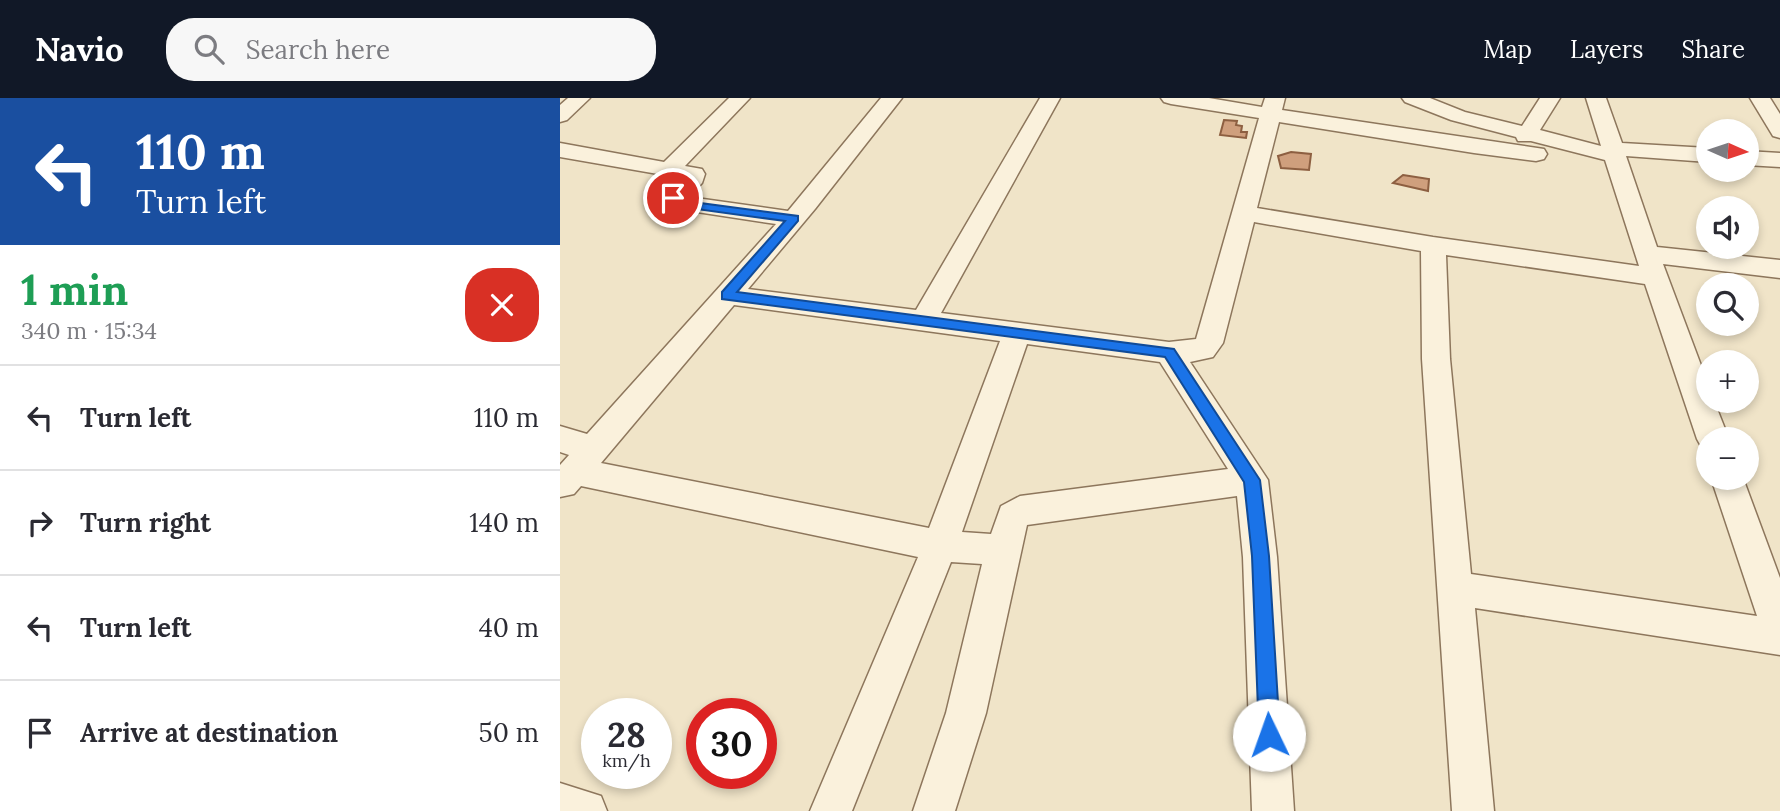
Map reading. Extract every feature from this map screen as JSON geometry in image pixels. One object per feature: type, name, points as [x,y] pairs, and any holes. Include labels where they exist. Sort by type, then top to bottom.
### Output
[{"type":"street","points":[[560,116],[580,98]]},
{"type":"street","points":[[669,169],[740,98]]},
{"type":"street","points":[[576,469],[794,219],[892,98]]},
{"type":"street","points":[[923,321],[1050,98]]},
{"type":"street","points":[[1171,98],[1267,107]]},
{"type":"street","points":[[1230,98],[1502,150],[1583,157],[1609,152]]},
{"type":"street","points":[[1412,98],[1458,117],[1527,136],[1609,152],[1696,155]]},
{"type":"street","points":[[1527,136],[1550,98]]},
{"type":"street","points":[[1596,98],[1609,152],[1709,427]]},
{"type":"street","points":[[1760,98],[1780,132]]},
{"type":"street","points":[[727,295],[1169,353],[1195,353],[1203,350],[1209,343],[1244,213],[1267,107]]},
{"type":"street","points":[[560,150],[695,176],[672,202],[794,219]]},
{"type":"street","points":[[1759,159],[1780,160]]},
{"type":"street","points":[[1244,213],[1433,245],[1651,265],[1780,269]]},
{"type":"street","points":[[1433,245],[1436,359],[1473,811]]},
{"type":"street","points":[[831,811],[940,546],[1017,333]]},
{"type":"street","points":[[1169,353],[1252,480],[1260,556],[1273,811]]},
{"type":"street","points":[[560,439],[576,469],[940,546],[1003,550]]},
{"type":"street","points":[[934,811],[966,713],[1013,516],[1020,511],[1252,480]]},
{"type":"street","points":[[1731,490],[1780,628]]},
{"type":"street","points":[[1454,588],[1780,637]]},
{"type":"street","points":[[560,804],[586,811]]},
{"type":"building","points":[[1224,120],[1237,121],[1236,125],[1242,126],[1241,132],[1247,132],[1246,138],[1220,135]]},
{"type":"building","points":[[1291,152],[1311,154],[1309,170],[1281,168],[1278,156]]},
{"type":"building","points":[[1403,175],[1429,179],[1428,191],[1393,183]]},
{"type":"route","points":[[673,198],[672,202],[794,219],[727,295],[1169,353],[1252,480],[1260,556],[1269,735]]}]
